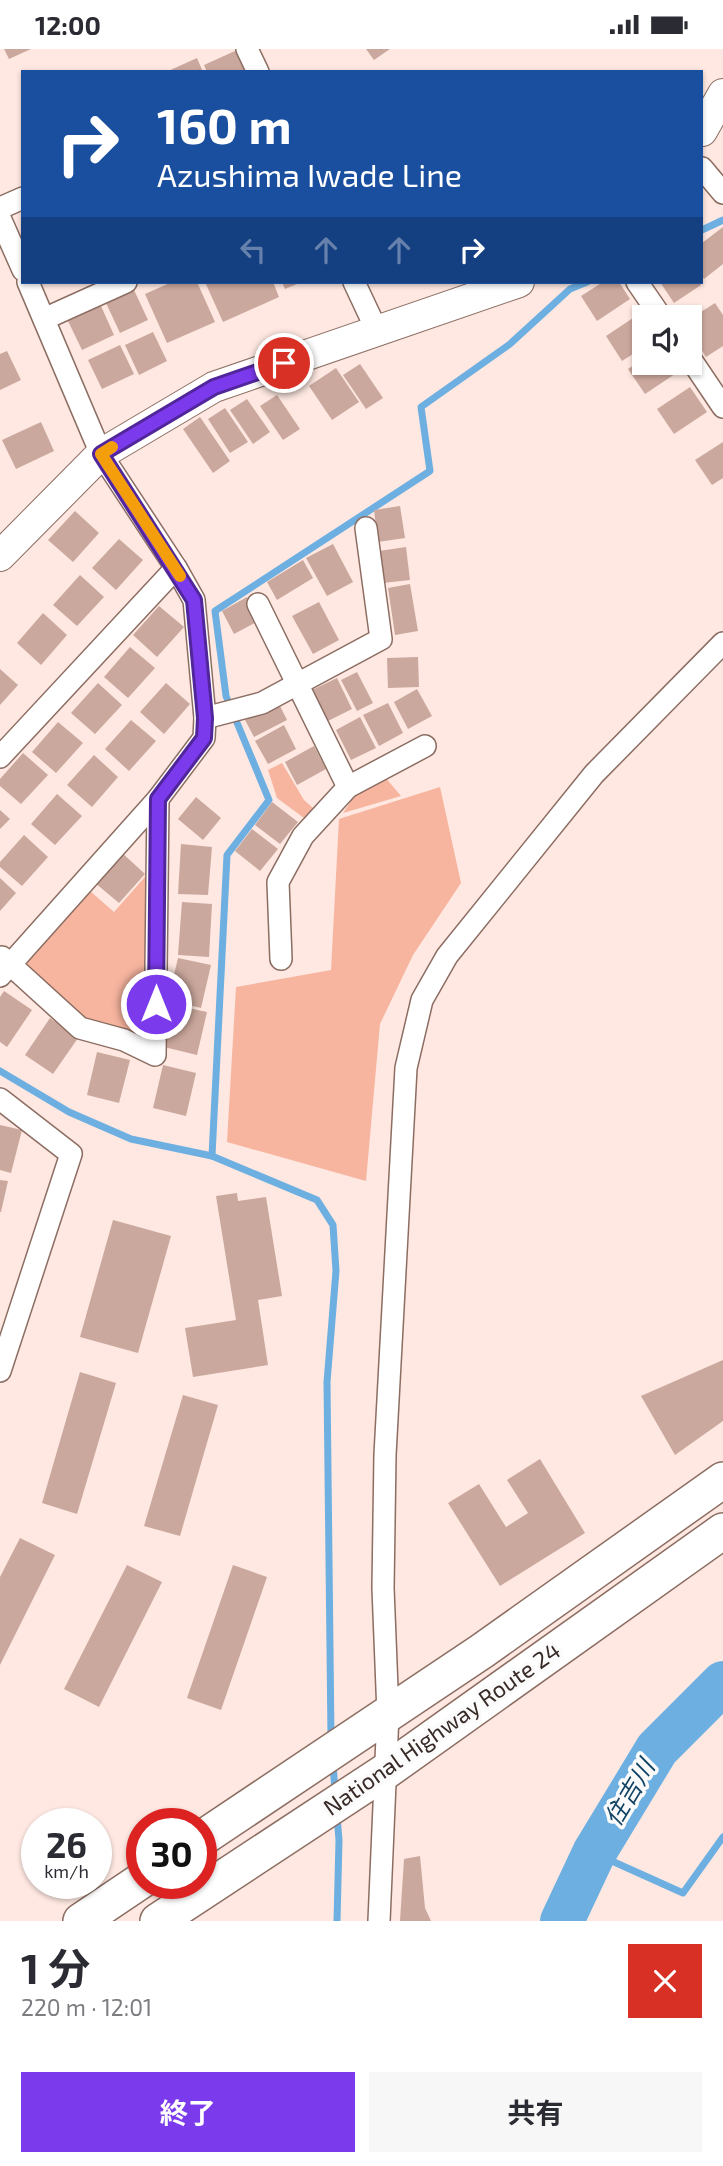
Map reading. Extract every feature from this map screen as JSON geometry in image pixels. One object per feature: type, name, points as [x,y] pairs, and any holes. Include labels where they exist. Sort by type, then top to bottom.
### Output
[{"type":"highway","name":"National Highway Route 24","points":[[217,1828],[605,1565],[723,1480]]},
{"type":"highway","name":"National Highway Route 24","points":[[158,1921],[386,1771],[723,1531]]},
{"type":"highway","points":[[81,1921],[126,1890]]},
{"type":"main road","points":[[703,129],[723,94]]},
{"type":"main road","points":[[0,556],[101,454],[214,387],[513,284]]},
{"type":"street","points":[[247,49],[257,70]]},
{"type":"street","points":[[703,169],[723,193]]},
{"type":"street","points":[[0,208],[21,199]]},
{"type":"street","points":[[0,218],[21,265]]},
{"type":"street","points":[[29,284],[101,454],[194,600],[223,713]]},
{"type":"street","points":[[44,319],[122,284]]},
{"type":"street","points":[[355,284],[377,331]]},
{"type":"street","points":[[638,284],[653,305]]},
{"type":"street","points":[[701,375],[723,407]]},
{"type":"street","points":[[158,799],[155,1055],[124,1040],[80,1028],[4,966],[158,799],[223,713],[261,703],[380,639],[366,528]]},
{"type":"street","points":[[0,757],[176,568]]},
{"type":"street","points":[[258,604],[348,787]]},
{"type":"street","points":[[379,1921],[388,1714],[383,1588],[385,1455],[406,1068],[422,1000],[447,956],[594,774],[723,643]]},
{"type":"street","points":[[281,958],[278,882],[303,836],[348,787],[425,746]]},
{"type":"street","points":[[0,1099],[71,1154],[0,1371]]},
{"type":"shaded area","points":[[282,763],[304,800],[313,808],[304,818],[277,798],[268,770]]},
{"type":"shaded area","points":[[384,776],[401,796],[343,813],[357,792]]},
{"type":"shaded area","points":[[440,787],[461,883],[413,955],[380,1024],[366,1181],[227,1142],[236,987],[331,970],[339,819]]},
{"type":"shaded area","points":[[152,869],[148,1037],[138,1041],[83,1020],[28,971],[27,959],[90,891],[114,912]]},
{"type":"building","points":[[4,49],[31,49],[9,59]]},
{"type":"building","points":[[366,49],[390,49],[374,60]]},
{"type":"building","points":[[235,51],[244,70],[206,70],[204,65]]},
{"type":"building","points":[[197,58],[202,70],[170,70]]},
{"type":"building","points":[[723,227],[723,264],[704,279],[703,278],[703,242]]},
{"type":"building","points":[[168,284],[198,284],[215,322],[167,343],[145,294]]},
{"type":"building","points":[[206,284],[274,284],[279,297],[223,322]]},
{"type":"building","points":[[283,284],[297,284],[285,289]]},
{"type":"building","points":[[600,284],[620,284],[630,299],[597,321],[581,296]]},
{"type":"building","points":[[661,284],[700,284],[701,285],[674,303]]},
{"type":"building","points":[[134,290],[148,320],[120,333],[106,303]]},
{"type":"building","points":[[715,303],[723,315],[723,346],[706,357],[702,351],[702,311]]},
{"type":"building","points":[[101,306],[114,335],[82,350],[68,321]]},
{"type":"building","points":[[632,319],[632,355],[622,361],[606,336]]},
{"type":"building","points":[[153,332],[167,361],[139,375],[125,345]]},
{"type":"building","points":[[120,345],[134,374],[102,389],[88,360]]},
{"type":"building","points":[[7,351],[21,380],[0,390],[0,354]]},
{"type":"building","points":[[360,364],[383,398],[366,409],[343,375]]},
{"type":"building","points":[[336,368],[359,402],[332,420],[309,386]]},
{"type":"building","points":[[632,375],[674,375],[645,394]]},
{"type":"building","points":[[690,387],[707,412],[674,434],[657,409]]},
{"type":"building","points":[[277,395],[300,429],[283,440],[260,406]]},
{"type":"building","points":[[247,399],[270,432],[253,444],[230,410]]},
{"type":"building","points":[[225,408],[248,442],[230,453],[208,419]]},
{"type":"building","points":[[200,417],[230,461],[213,473],[183,429]]},
{"type":"building","points":[[41,422],[54,451],[16,469],[2,440]]},
{"type":"building","points":[[723,442],[723,478],[712,485],[695,460]]},
{"type":"building","points":[[400,506],[405,538],[378,542],[374,510]]},
{"type":"building","points":[[75,511],[99,533],[73,562],[48,540]]},
{"type":"building","points":[[119,539],[143,560],[116,590],[92,568]]},
{"type":"building","points":[[333,544],[353,582],[327,596],[306,558]]},
{"type":"building","points":[[406,547],[410,580],[383,583],[379,551]]},
{"type":"building","points":[[303,560],[313,578],[277,600],[267,582]]},
{"type":"building","points":[[80,575],[104,597],[77,626],[53,605]]},
{"type":"building","points":[[410,584],[418,631],[395,635],[388,588]]},
{"type":"building","points":[[247,597],[260,620],[234,634],[222,611]]},
{"type":"building","points":[[319,602],[339,640],[313,654],[292,616]]},
{"type":"building","points":[[159,606],[184,627],[157,657],[133,635]]},
{"type":"building","points":[[43,613],[67,635],[41,665],[17,643]]},
{"type":"building","points":[[130,647],[155,668],[128,698],[104,677]]},
{"type":"building","points":[[418,657],[419,687],[388,688],[387,658]]},
{"type":"building","points":[[0,669],[18,685],[0,705]]},
{"type":"building","points":[[357,672],[373,703],[357,711],[341,680]]},
{"type":"building","points":[[337,678],[352,709],[328,721],[312,690]]},
{"type":"building","points":[[98,683],[122,705],[95,734],[71,713]]},
{"type":"building","points":[[166,683],[190,704],[164,734],[140,712]]},
{"type":"building","points":[[417,689],[432,716],[408,729],[394,702]]},
{"type":"building","points":[[278,702],[287,720],[254,737],[245,720]]},
{"type":"building","points":[[388,703],[403,733],[379,746],[363,715]]},
{"type":"building","points":[[360,717],[376,748],[351,760],[336,730]]},
{"type":"building","points":[[131,720],[156,741],[129,771],[105,749]]},
{"type":"building","points":[[58,722],[83,743],[56,773],[32,752]]},
{"type":"building","points":[[284,725],[296,749],[268,764],[255,741]]},
{"type":"building","points":[[314,746],[326,769],[297,785],[285,762]]},
{"type":"building","points":[[23,753],[48,775],[21,804],[0,786],[0,779]]},
{"type":"building","points":[[94,755],[118,777],[92,807],[67,785]]},
{"type":"building","points":[[57,794],[82,816],[55,845],[31,824]]},
{"type":"building","points":[[196,797],[221,818],[203,840],[178,819]]},
{"type":"building","points":[[272,802],[298,822],[280,844],[255,825]]},
{"type":"building","points":[[0,810],[10,819],[0,829]]},
{"type":"building","points":[[252,829],[278,849],[260,871],[235,851]]},
{"type":"building","points":[[24,835],[48,857],[22,886],[0,867],[0,862]]},
{"type":"building","points":[[181,844],[212,847],[208,895],[178,894]]},
{"type":"building","points":[[121,852],[145,874],[119,903],[94,882]]},
{"type":"building","points":[[0,878],[16,893],[0,911]]},
{"type":"building","points":[[182,902],[212,904],[209,957],[178,955]]},
{"type":"building","points":[[178,958],[211,965],[201,1008],[168,1000]]},
{"type":"building","points":[[4,991],[32,1010],[7,1047],[0,1042],[0,997]]},
{"type":"building","points":[[174,1005],[207,1012],[197,1055],[164,1047]]},
{"type":"building","points":[[50,1018],[78,1038],[53,1074],[25,1055]]},
{"type":"building","points":[[97,1052],[130,1060],[119,1103],[87,1095]]},
{"type":"building","points":[[163,1065],[196,1073],[186,1116],[153,1108]]},
{"type":"building","points":[[0,1125],[22,1130],[11,1173],[0,1170]]},
{"type":"building","points":[[0,1180],[8,1181],[1,1212],[0,1212]]},
{"type":"building","points":[[237,1193],[238,1201],[266,1197],[282,1296],[258,1300],[268,1365],[193,1377],[185,1328],[236,1320],[216,1196]]},
{"type":"building","points":[[113,1220],[171,1236],[138,1353],[80,1337]]},
{"type":"building","points":[[723,1360],[723,1421],[675,1455],[641,1396]]},
{"type":"building","points":[[80,1372],[116,1383],[77,1514],[42,1503]]},
{"type":"building","points":[[183,1395],[218,1405],[180,1536],[144,1526]]},
{"type":"building","points":[[540,1459],[585,1533],[500,1586],[448,1503],[479,1484],[506,1527],[528,1513],[507,1480]]},
{"type":"building","points":[[20,1538],[55,1555],[0,1665],[0,1577]]},
{"type":"building","points":[[127,1565],[162,1582],[99,1707],[64,1689]]},
{"type":"building","points":[[233,1565],[267,1577],[221,1710],[187,1698]]},
{"type":"building","points":[[420,1856],[425,1908],[431,1921],[400,1921],[404,1859]]},
{"type":"waterway","points":[[703,230],[723,220]]},
{"type":"waterway","points":[[212,1156],[227,855],[269,800],[226,696],[215,611],[430,471],[421,407],[510,344],[570,289],[582,284]]},
{"type":"waterway","points":[[0,1071],[69,1112],[131,1139],[212,1156],[317,1200],[333,1225],[336,1271],[327,1382],[331,1738]]},
{"type":"waterway","name":"住吉川","points":[[562,1921],[594,1853],[657,1749],[723,1683]]},
{"type":"waterway","points":[[333,1764],[335,1791]]},
{"type":"waterway","points":[[337,1816],[337,1921]]},
{"type":"waterway","points":[[594,1853],[683,1893],[723,1837]]},
{"type":"slow traffic","points":[[112,447],[101,454],[180,576]]},
{"type":"route","points":[[156,1004],[158,799],[204,738],[205,718],[194,600],[101,454],[214,387],[284,363]]}]
